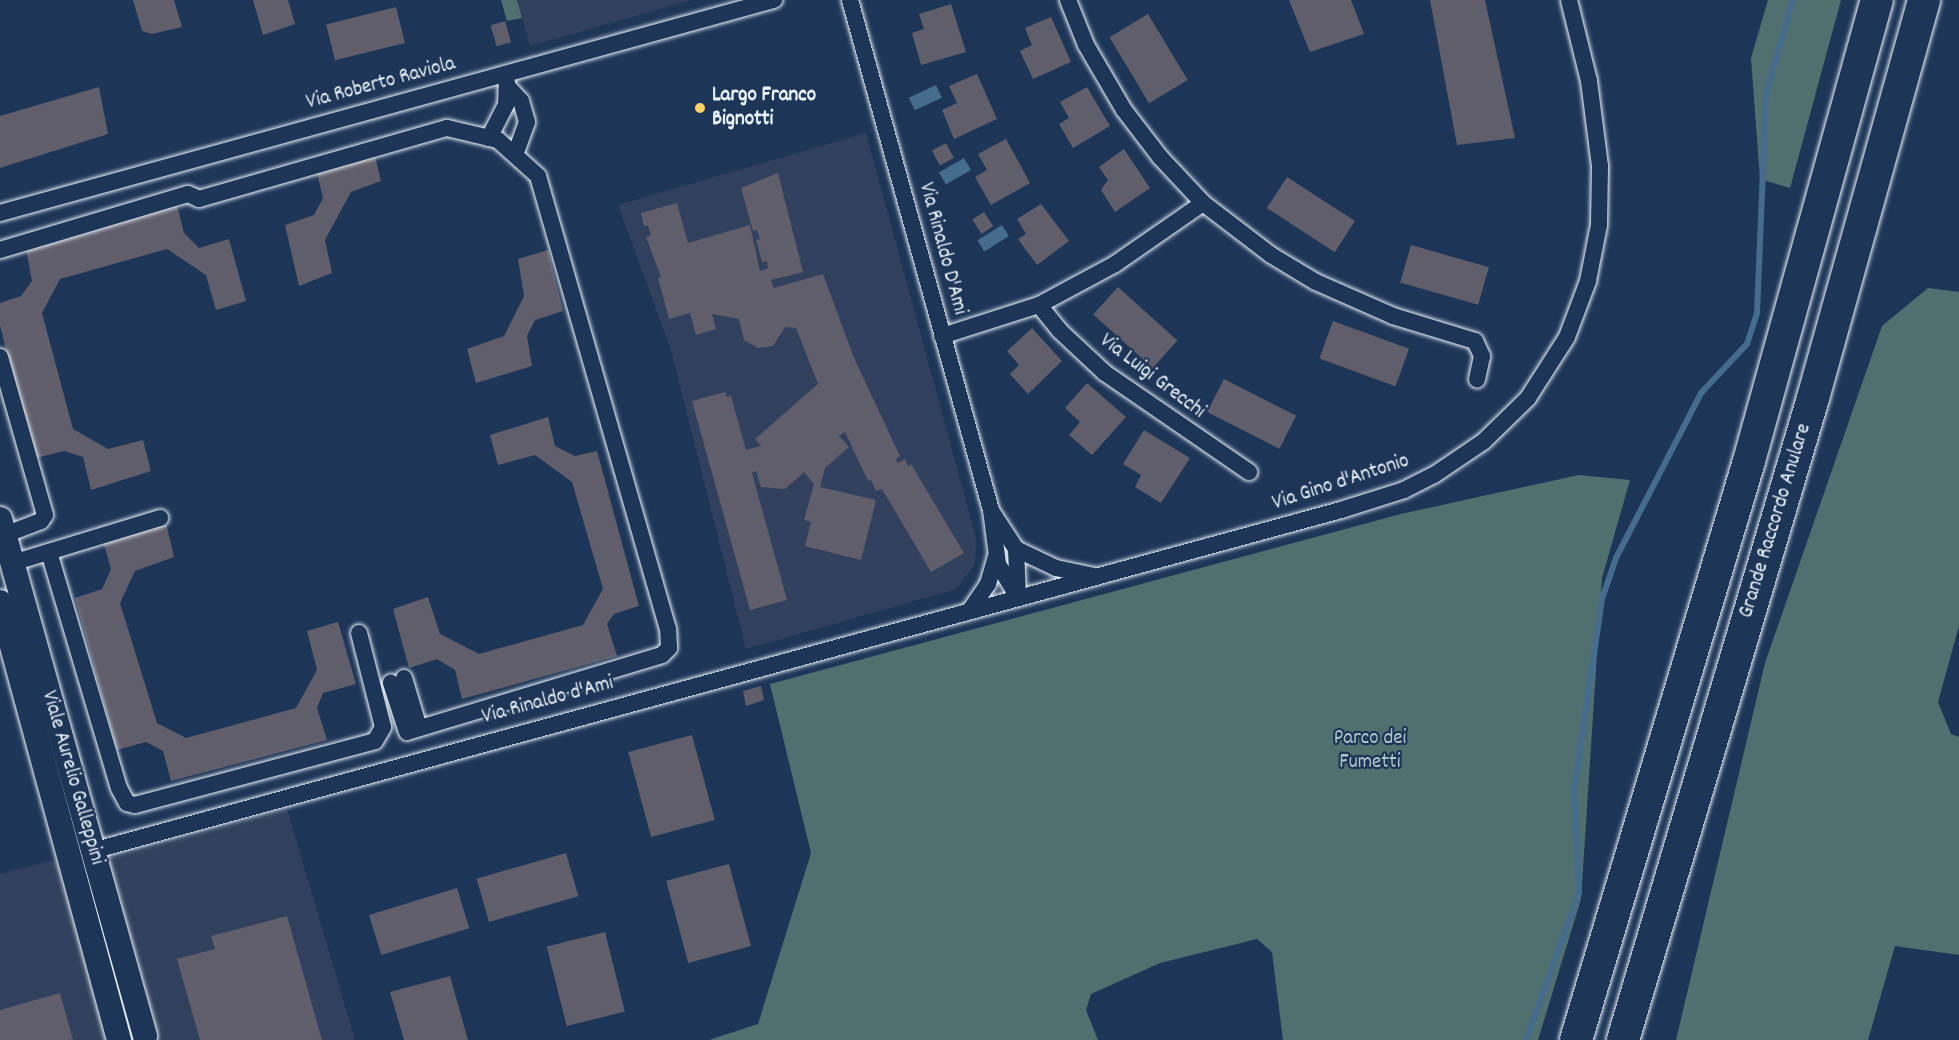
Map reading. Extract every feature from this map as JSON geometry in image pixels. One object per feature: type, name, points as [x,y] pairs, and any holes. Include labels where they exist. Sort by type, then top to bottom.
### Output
[{"type":"highway","name":"Grande Raccordo Anulare","points":[[1576,1040],[1755,439],[1877,0]]},
{"type":"highway","name":"Grande Raccordo Anulare","points":[[1623,1040],[1817,387],[1924,0]]},
{"type":"street","name":"Via Roberto Raviola","points":[[0,213],[507,81],[774,0]]},
{"type":"street","name":"Via Rinaldo D'Ami","points":[[850,0],[991,510],[1000,569],[1018,597]]},
{"type":"street","points":[[1068,0],[1086,45],[1124,110],[1160,157],[1203,203],[1271,255],[1316,282],[1393,316],[1475,341],[1482,356],[1477,379]]},
{"type":"street","name":"Via Gino d'Antonio","points":[[1018,597],[1097,577],[1404,490],[1473,450],[1528,398],[1575,320],[1599,233],[1601,187],[1595,121],[1569,0]]},
{"type":"street","points":[[489,138],[501,120],[507,81]]},
{"type":"street","points":[[507,81],[521,100],[526,122],[515,155]]},
{"type":"street","points":[[0,250],[188,194],[198,199],[447,128],[489,138],[515,155],[538,176],[665,619],[669,648],[662,655],[419,728],[398,680]]},
{"type":"street","points":[[942,336],[1040,305],[1115,264],[1203,203]]},
{"type":"street","name":"Via Luigi Grecchi","points":[[1040,305],[1060,331],[1105,373],[1249,472]]},
{"type":"street","points":[[0,357],[45,515],[41,521],[2,527]]},
{"type":"street","name":"Via Rinaldo D'Ami","points":[[991,510],[1016,549]]},
{"type":"street","points":[[12,563],[160,518]]},
{"type":"street","name":"Viale Aurelio Galleppini","points":[[2,527],[145,1036]]},
{"type":"street","points":[[1018,597],[1016,549],[1056,568],[1097,577]]},
{"type":"street","points":[[49,552],[119,788],[127,803],[135,805],[375,741],[383,727],[358,633]]},
{"type":"street","name":"Via Rinaldo D'Ami","points":[[971,609],[988,584],[996,554]]},
{"type":"street","name":"Via Rinaldo d'Ami","points":[[92,851],[1018,597]]},
{"type":"street","name":"Viale Aurelio Galleppini","points":[[0,602],[119,1040]]},
{"type":"shaded area","points":[[517,0],[692,0],[530,46]]},
{"type":"shaded area","points":[[936,85],[942,98],[915,110],[909,98]]},
{"type":"shaded area","points":[[866,133],[976,538],[975,564],[956,589],[746,649],[671,350],[618,205]]},
{"type":"shaded area","points":[[964,158],[971,170],[946,185],[939,172]]},
{"type":"shaded area","points":[[1002,225],[1009,236],[984,251],[977,240]]},
{"type":"shaded area","points":[[287,809],[355,1040],[0,1040],[0,874],[51,861],[116,857]]},
{"type":"green space","points":[[501,0],[517,0],[522,18],[507,21]]},
{"type":"green space","points":[[1768,0],[1841,0],[1790,188],[1760,179],[1751,58]]},
{"type":"green space","points":[[1928,288],[1959,292],[1959,626],[1938,702],[1951,734],[1959,737],[1959,955],[1895,946],[1868,1040],[1676,1040],[1765,663],[1882,326]]},
{"type":"green space","name":"Parco dei Fumetti","points":[[1579,475],[1630,480],[1602,578],[1581,899],[1538,1040],[1283,1040],[1272,952],[1257,939],[1160,963],[1091,994],[1086,1010],[1098,1040],[709,1040],[758,1024],[811,853],[770,684],[1401,514]]},
{"type":"building","points":[[133,0],[174,0],[182,27],[152,34],[142,31]]},
{"type":"building","points":[[253,0],[288,0],[295,24],[263,35]]},
{"type":"building","points":[[1289,0],[1351,0],[1364,34],[1310,52]]},
{"type":"building","points":[[1430,0],[1485,0],[1515,138],[1457,145]]},
{"type":"building","points":[[951,4],[966,52],[921,65],[912,33],[924,29],[919,14]]},
{"type":"building","points":[[396,7],[405,43],[335,60],[326,24]]},
{"type":"building","points":[[1148,14],[1188,80],[1149,103],[1109,37]]},
{"type":"building","points":[[1051,17],[1071,62],[1033,79],[1020,51],[1032,45],[1025,28]]},
{"type":"building","points":[[505,21],[511,42],[497,46],[491,25]]},
{"type":"building","points":[[977,74],[997,119],[954,139],[942,110],[957,103],[949,86]]},
{"type":"building","points":[[99,87],[108,134],[0,168],[0,116]]},
{"type":"building","points":[[1087,87],[1110,126],[1073,148],[1059,124],[1069,118],[1060,102]]},
{"type":"building","points":[[1006,139],[1030,183],[991,205],[975,177],[987,170],[978,154]]},
{"type":"building","points":[[946,143],[954,158],[940,166],[932,151]]},
{"type":"building","points":[[1124,149],[1150,188],[1115,212],[1101,190],[1108,180],[1099,167]]},
{"type":"building","points":[[374,152],[381,181],[351,192],[325,240],[332,273],[299,286],[285,225],[314,215],[323,198],[316,169]]},
{"type":"building","points":[[778,173],[803,272],[771,280],[774,288],[823,274],[854,358],[900,456],[896,459],[898,463],[905,459],[908,466],[911,464],[964,553],[931,572],[882,489],[876,491],[871,480],[868,481],[845,432],[839,436],[849,447],[825,468],[820,487],[876,500],[861,560],[805,546],[811,522],[804,520],[814,484],[804,472],[785,489],[761,487],[756,471],[752,473],[787,600],[750,610],[692,401],[725,392],[727,397],[731,396],[746,450],[761,446],[755,439],[818,384],[796,328],[785,327],[773,346],[758,348],[744,340],[739,319],[712,314],[716,329],[696,335],[690,313],[669,319],[658,278],[661,277],[646,237],[651,236],[648,225],[644,226],[641,213],[677,203],[688,243],[750,225],[760,271],[768,268],[767,261],[762,262],[756,240],[760,239],[757,230],[753,231],[741,188]]},
{"type":"building","points":[[1287,177],[1355,221],[1335,252],[1267,208]]},
{"type":"building","points":[[1041,204],[1069,241],[1037,265],[1018,239],[1026,234],[1017,219]]},
{"type":"building","points":[[177,205],[184,233],[199,248],[229,239],[246,301],[216,310],[206,275],[167,249],[60,279],[42,313],[73,429],[108,449],[143,440],[151,471],[91,490],[83,457],[64,451],[32,459],[0,325],[0,303],[21,296],[32,281],[26,249]]},
{"type":"building","points":[[984,212],[993,226],[982,234],[972,220]]},
{"type":"building","points":[[1411,245],[1489,267],[1478,305],[1400,282]]},
{"type":"building","points":[[548,250],[563,311],[535,320],[527,336],[532,366],[476,383],[467,349],[504,336],[524,296],[518,259]]},
{"type":"building","points":[[1118,287],[1177,341],[1153,368],[1093,314]]},
{"type":"building","points":[[1333,321],[1409,349],[1395,386],[1319,359]]},
{"type":"building","points":[[1032,328],[1062,361],[1028,394],[1010,374],[1019,365],[1007,351]]},
{"type":"building","points":[[1224,379],[1296,416],[1279,449],[1207,412]]},
{"type":"building","points":[[1087,383],[1126,417],[1092,455],[1069,435],[1080,422],[1065,408]]},
{"type":"building","points":[[548,417],[555,446],[575,456],[597,451],[639,606],[614,614],[607,624],[617,656],[462,699],[455,670],[437,659],[409,668],[393,609],[428,597],[440,634],[479,654],[583,625],[603,589],[572,482],[535,455],[498,465],[490,435]]},
{"type":"building","points":[[1144,430],[1190,458],[1161,503],[1135,487],[1141,475],[1123,464]]},
{"type":"building","points":[[166,523],[174,557],[135,571],[120,603],[157,723],[186,738],[296,708],[317,670],[307,631],[338,622],[356,684],[323,693],[317,708],[327,740],[171,781],[163,751],[146,742],[117,750],[75,598],[102,589],[111,569],[103,541]]},
{"type":"building","points":[[761,686],[764,700],[746,706],[743,691]]},
{"type":"building","points":[[692,735],[715,820],[651,837],[628,752]]},
{"type":"building","points":[[566,853],[578,896],[489,922],[477,879]]},
{"type":"building","points":[[729,864],[751,946],[688,963],[666,881]]},
{"type":"building","points":[[457,888],[469,928],[381,955],[369,915]]},
{"type":"building","points":[[287,916],[322,1040],[200,1040],[177,959],[215,949],[211,936]]},
{"type":"building","points":[[605,932],[625,1012],[567,1026],[547,947]]},
{"type":"building","points":[[450,976],[468,1040],[404,1040],[390,992]]},
{"type":"building","points":[[60,993],[73,1040],[0,1040],[0,1010]]},
{"type":"waterway","points":[[1526,1040],[1579,893],[1574,791],[1602,599],[1616,558],[1701,393],[1747,344],[1757,313],[1766,94],[1793,0]]},
{"type":"place","name":"Largo Franco Bignotti","points":[[700,108]]}]
